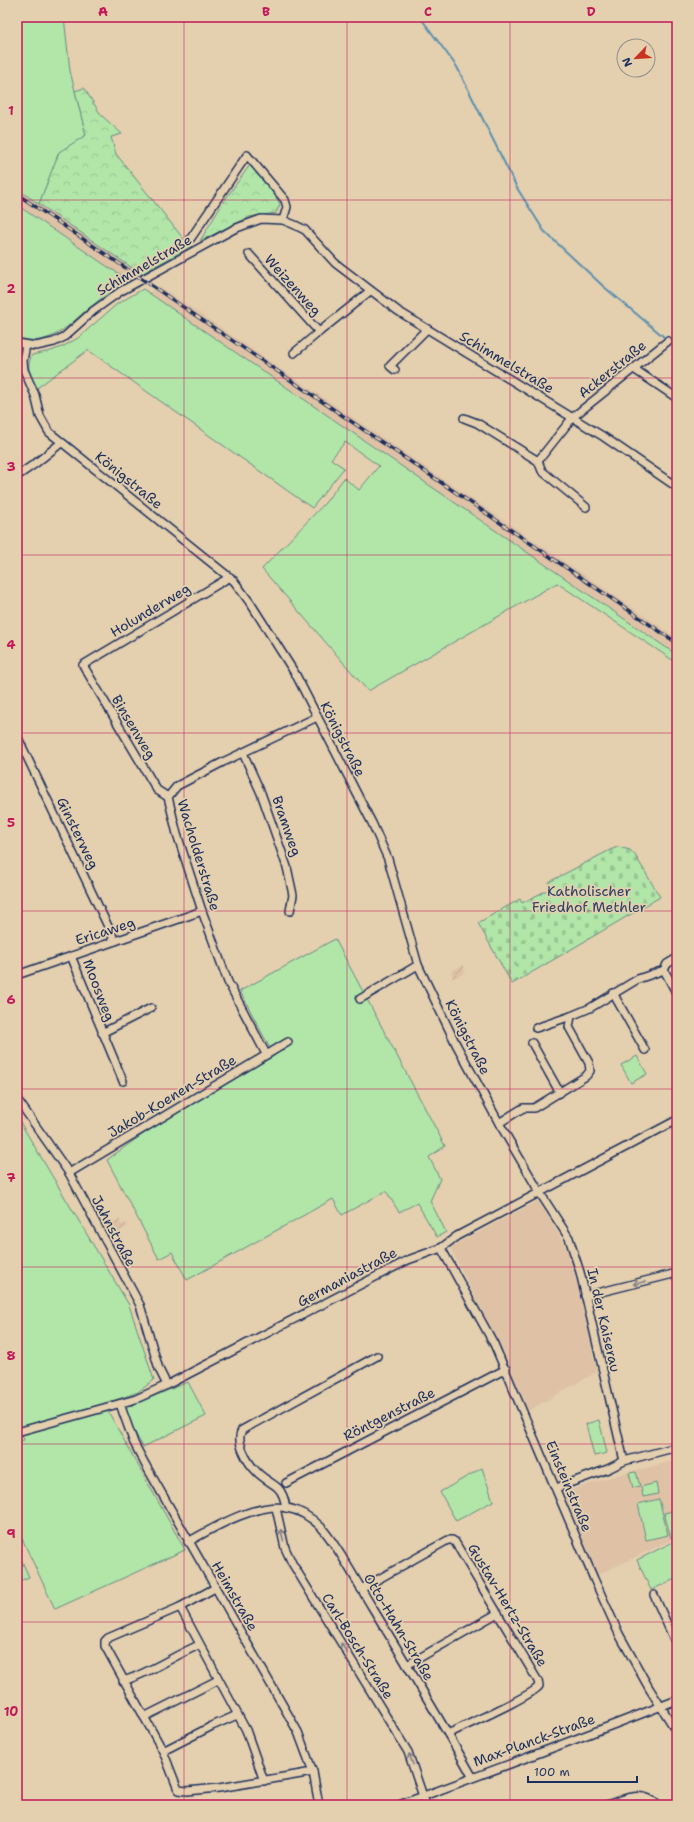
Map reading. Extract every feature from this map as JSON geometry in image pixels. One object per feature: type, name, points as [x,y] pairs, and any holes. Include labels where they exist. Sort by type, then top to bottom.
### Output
[{"type":"street","name":"Schimmelstraße","points":[[191,238],[247,155],[285,200],[287,207],[282,220]]},
{"type":"street","name":"Schimmelstraße","points":[[26,346],[36,346],[54,342],[64,337],[93,311],[121,291],[234,229],[261,219],[282,220],[305,230],[335,263],[370,291],[427,329],[604,437],[677,487]]},
{"type":"street","name":"Weizenweg","points":[[249,254],[319,332]]},
{"type":"street","name":"Weizenweg","points":[[294,353],[370,291]]},
{"type":"street","points":[[395,370],[390,366],[427,329]]},
{"type":"street","name":"Ackerstraße","points":[[573,418],[668,341]]},
{"type":"street","points":[[17,343],[26,346]]},
{"type":"street","name":"Königstraße","points":[[24,370],[23,361],[26,346]]},
{"type":"street","name":"Königstraße","points":[[17,359],[24,370],[35,395],[43,424],[61,443],[230,577],[240,588],[276,643],[296,675],[384,850],[418,965],[456,1044],[499,1124],[540,1193]]},
{"type":"street","points":[[634,369],[677,398]]},
{"type":"street","points":[[464,418],[477,423],[538,461],[542,471],[586,507]]},
{"type":"street","points":[[538,461],[573,418]]},
{"type":"street","points":[[17,476],[61,443]]},
{"type":"street","name":"Holunderweg","points":[[83,665],[230,577]]},
{"type":"street","name":"Binsenweg","points":[[83,665],[157,790],[168,797]]},
{"type":"street","name":"Wacholderstraße","points":[[266,1054],[228,982],[202,911],[177,834],[168,797],[177,786],[317,717]]},
{"type":"street","name":"Ginsterweg","points":[[17,736],[115,941]]},
{"type":"street","name":"Bramweg","points":[[243,753],[264,799],[287,867],[293,894],[290,911]]},
{"type":"street","name":"Ericaweg","points":[[17,975],[202,911]]},
{"type":"street","name":"Moosweg","points":[[71,956],[123,1081]]},
{"type":"street","points":[[536,1028],[590,1008],[638,979],[664,970],[667,964],[677,958]]},
{"type":"street","points":[[360,999],[418,965]]},
{"type":"street","points":[[664,970],[677,994]]},
{"type":"street","points":[[613,993],[645,1050]]},
{"type":"street","name":"Moosweg","points":[[102,1033],[151,1008]]},
{"type":"street","points":[[499,1124],[523,1108],[534,1108],[560,1093],[586,1076],[590,1071],[589,1063],[569,1027],[571,1016]]},
{"type":"street","name":"Jakob-Koenen-Straße","points":[[69,1172],[288,1042]]},
{"type":"street","points":[[532,1043],[560,1093]]},
{"type":"street","name":"Jahnstraße","points":[[17,1099],[69,1172],[140,1305],[159,1369],[167,1385]]},
{"type":"street","name":"Germaniastraße","points":[[17,1432],[136,1399],[167,1385],[408,1260],[441,1248],[457,1236],[677,1120]]},
{"type":"street","name":"In der Kaiserau","points":[[540,1193],[569,1238],[576,1257],[624,1461]]},
{"type":"street","name":"Einsteinstraße","points":[[441,1248],[489,1333],[506,1369],[606,1607],[628,1652],[677,1732]]},
{"type":"street","points":[[585,1296],[677,1273]]},
{"type":"street","points":[[286,1508],[284,1498],[278,1488],[256,1472],[251,1466],[239,1439],[239,1434],[242,1430],[377,1356]]},
{"type":"street","name":"Röntgenstraße","points":[[286,1483],[506,1369]]},
{"type":"street","name":"Heimstraße","points":[[120,1404],[134,1443],[188,1542],[289,1715],[307,1753],[313,1772],[319,1805]]},
{"type":"street","points":[[556,1488],[608,1469],[624,1461],[677,1448]]},
{"type":"street","name":"Otto-Hahn-Straße","points":[[188,1542],[239,1516],[276,1508],[286,1508],[300,1512],[321,1527],[407,1665],[472,1776]]},
{"type":"street","name":"Carl-Bosch-Straße","points":[[276,1508],[285,1548],[292,1563],[408,1752],[426,1805]]},
{"type":"street","name":"Gustav-Hertz-Straße","points":[[361,1590],[448,1540],[452,1540],[455,1542],[498,1613],[538,1681],[539,1686],[537,1690],[448,1734]]},
{"type":"street","points":[[215,1588],[180,1607],[108,1638],[105,1641],[123,1680],[163,1751],[177,1787],[182,1791],[219,1788],[313,1772]]},
{"type":"street","points":[[654,1595],[677,1646]]},
{"type":"street","points":[[180,1607],[253,1746],[264,1781]]},
{"type":"street","points":[[407,1665],[498,1613]]},
{"type":"street","points":[[123,1680],[137,1676],[199,1645]]},
{"type":"street","points":[[144,1717],[218,1680]]},
{"type":"street","name":"Max-Planck-Straße","points":[[399,1805],[472,1776],[614,1726],[677,1700]]},
{"type":"street","points":[[163,1751],[237,1715]]},
{"type":"street","points":[[607,1805],[633,1797],[644,1796],[658,1805]]},
{"type":"shaded area","points":[[17,189],[136,270],[126,277],[111,269],[17,205]]},
{"type":"shaded area","points":[[159,286],[677,638],[677,655],[148,293]]},
{"type":"shaded area","points":[[464,965],[465,972],[453,979],[451,971]]},
{"type":"shaded area","points":[[539,1200],[568,1251],[575,1269],[597,1372],[526,1412],[490,1327],[450,1247]]},
{"type":"shaded area","points":[[119,1219],[122,1225],[126,1223],[127,1227],[115,1233],[109,1224]]},
{"type":"shaded area","points":[[677,1460],[677,1537],[598,1575],[563,1492],[618,1475]]},
{"type":"green space","points":[[17,17],[64,17],[70,71],[86,135],[59,153],[39,204],[17,189]]},
{"type":"green space","points":[[84,88],[101,115],[122,134],[111,137],[116,154],[190,247],[141,274],[39,204],[59,152],[86,135],[75,91]]},
{"type":"green space","points":[[250,165],[272,191],[280,204],[276,213],[249,217],[200,241],[224,201]]},
{"type":"green space","points":[[17,205],[111,269],[130,280],[99,300],[57,334],[39,340],[28,340],[17,337]]},
{"type":"green space","points":[[143,289],[677,655],[677,663],[557,583],[368,691],[262,569],[325,503],[344,478],[359,490],[379,466],[345,442],[331,459],[344,468],[312,508],[88,350],[37,388],[29,368],[32,355],[51,351],[78,338],[117,304]]},
{"type":"green space","name":"Katholischer Friedhof Methler","points":[[618,847],[630,850],[635,855],[660,897],[512,984],[478,923],[520,899],[522,903],[551,888],[549,882]]},
{"type":"green space","points":[[335,939],[445,1146],[429,1157],[440,1179],[430,1201],[446,1232],[437,1237],[417,1203],[399,1212],[386,1191],[342,1215],[333,1199],[187,1280],[172,1252],[159,1259],[107,1160],[188,1105],[274,1056],[240,991]]},
{"type":"green space","points":[[637,1056],[647,1074],[631,1083],[621,1065]]},
{"type":"green space","points":[[17,1117],[129,1305],[154,1380],[138,1392],[104,1404],[185,1550],[55,1609],[17,1528],[17,1442],[24,1440],[17,1422]]},
{"type":"green space","points":[[188,1382],[206,1416],[143,1447],[126,1416],[126,1410],[128,1407]]},
{"type":"green space","points":[[599,1420],[607,1453],[594,1456],[586,1424]]},
{"type":"green space","points":[[482,1468],[493,1501],[456,1521],[440,1492]]},
{"type":"green space","points":[[636,1472],[640,1486],[633,1488],[629,1473]]},
{"type":"green space","points":[[656,1483],[658,1494],[643,1497],[641,1487]]},
{"type":"green space","points":[[659,1499],[668,1535],[646,1540],[638,1504]]},
{"type":"green space","points":[[677,1510],[677,1535],[671,1538],[664,1513]]},
{"type":"green space","points":[[677,1540],[677,1578],[651,1590],[637,1560]]},
{"type":"green space","points":[[17,1550],[29,1577],[17,1582]]},
{"type":"waterway","points":[[420,17],[457,67],[517,188],[544,231],[603,286],[664,337]]},
{"type":"railway","points":[[17,194],[677,643]]}]
